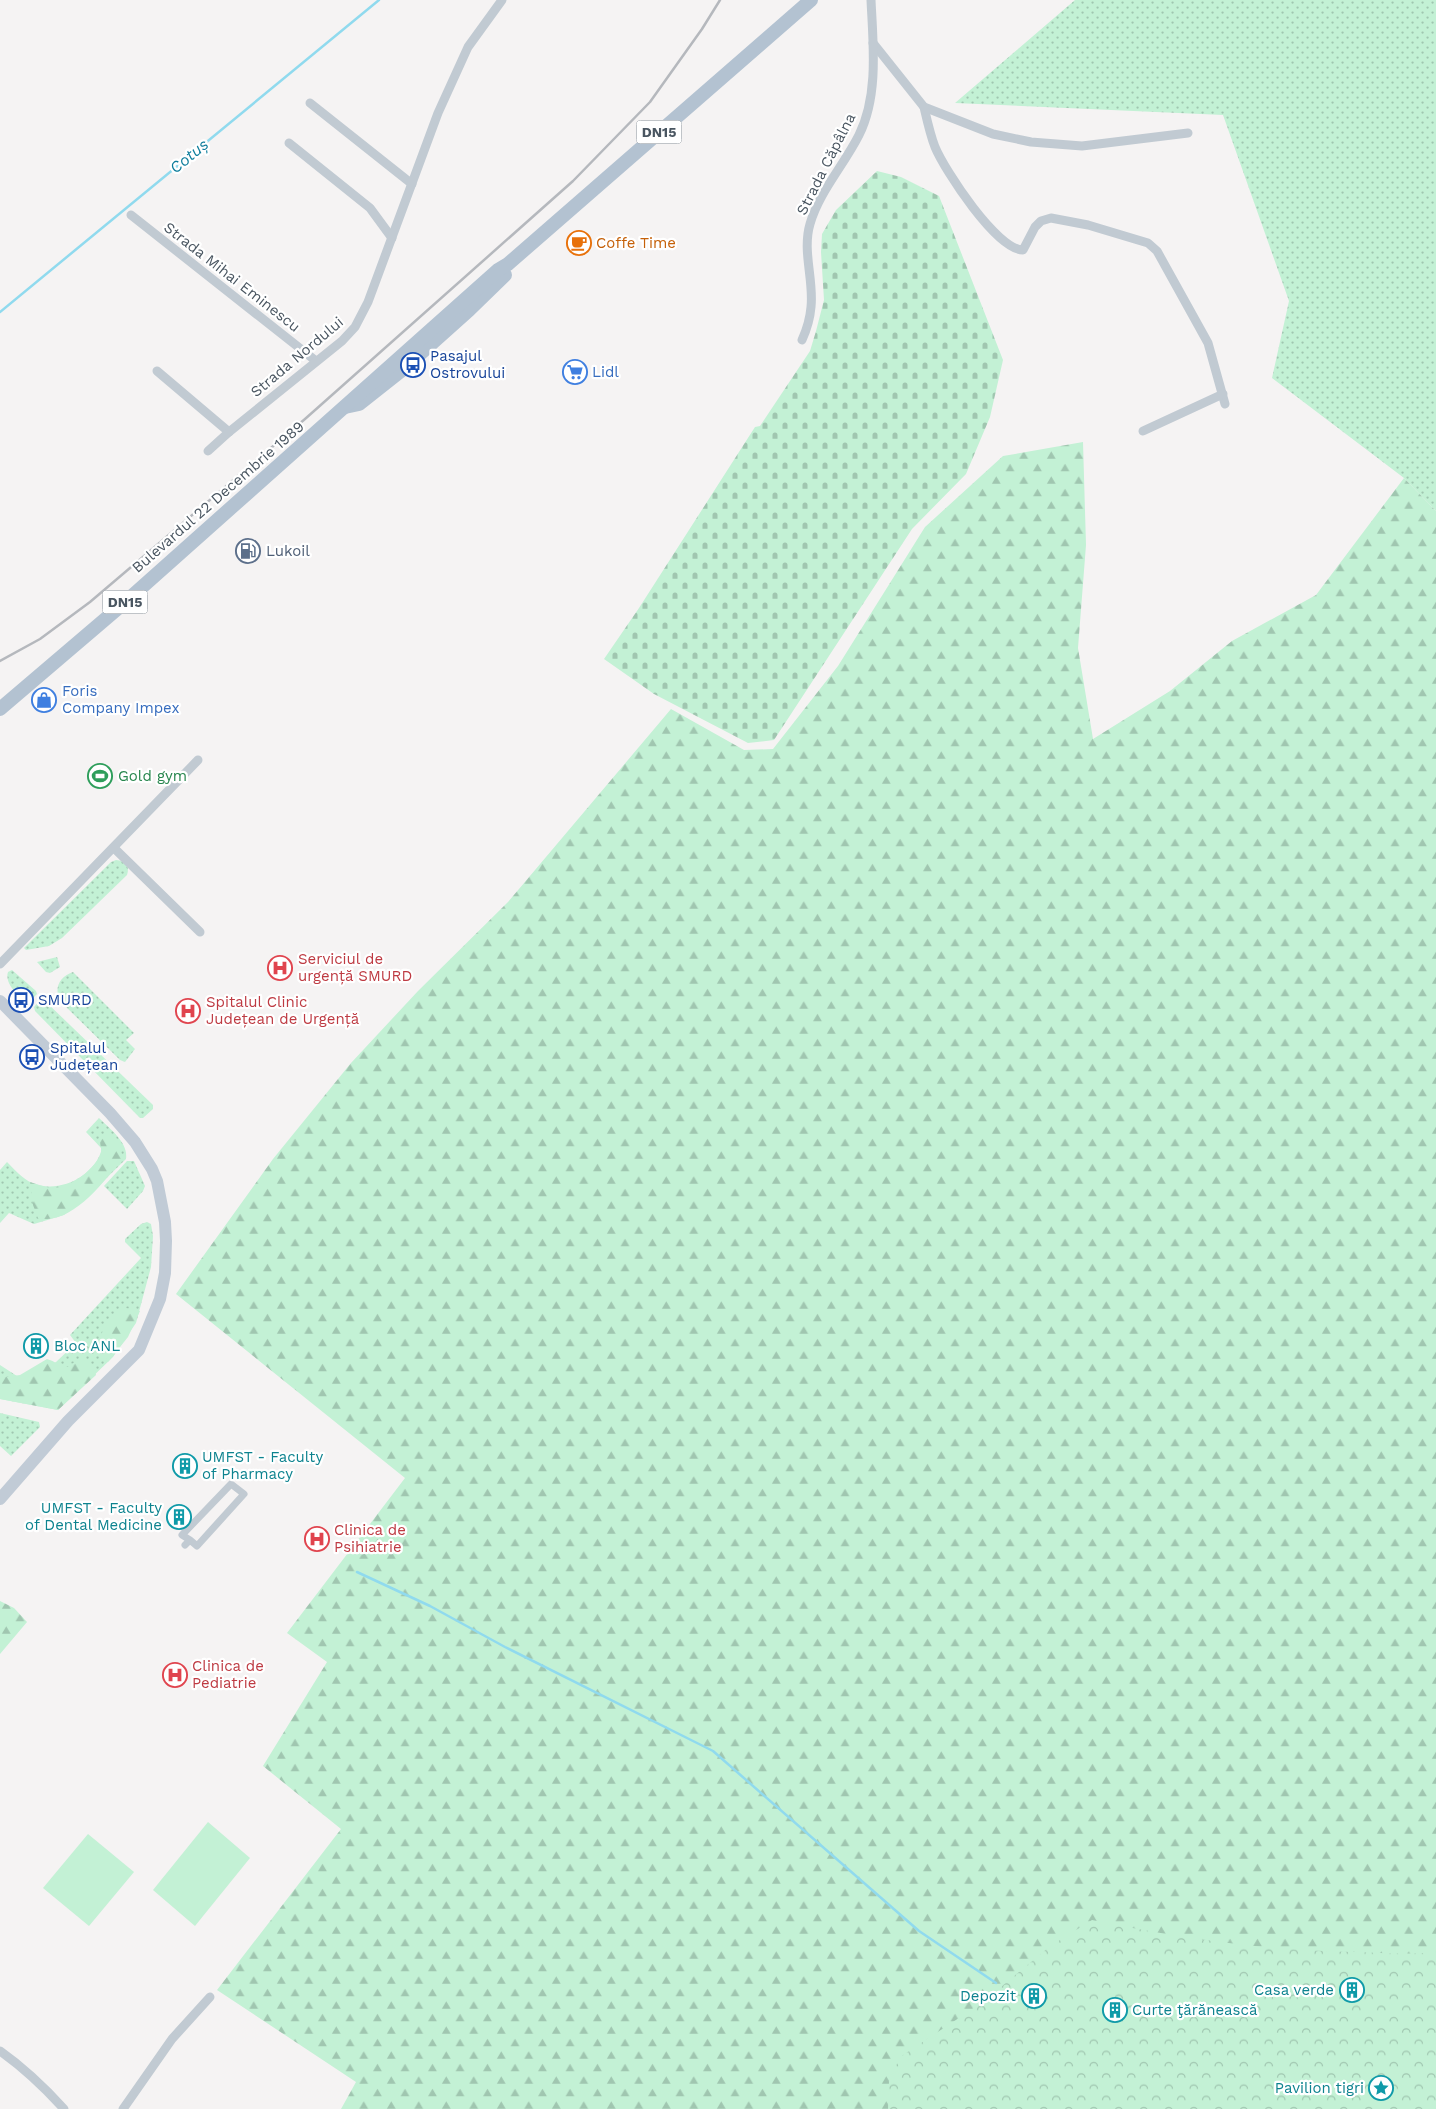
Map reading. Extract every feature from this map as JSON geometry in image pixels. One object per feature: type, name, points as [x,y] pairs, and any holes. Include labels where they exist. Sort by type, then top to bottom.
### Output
[{"type":"main road","name":"Bulevardul 22 Decembrie 1989","points":[[0,709],[123,604],[200,533],[484,283],[811,0]]},
{"type":"main road","points":[[0,1001],[110,1112],[135,1142],[152,1169],[156,1181],[163,1210],[166,1241],[165,1273],[160,1299],[139,1350],[68,1421],[0,1499]]},
{"type":"street","name":"Strada Nordului","points":[[208,451],[342,341],[363,314],[438,113],[468,47],[502,0]]},
{"type":"street","name":"Strada Căpâlna","points":[[802,340],[809,321],[811,307],[808,242],[810,224],[817,207],[863,125],[870,91],[873,42],[871,0]]},
{"type":"street","points":[[873,42],[924,107],[936,147],[952,177],[987,225],[1006,244],[1016,250],[1023,250],[1035,227],[1041,221],[1052,218],[1088,225],[1148,243],[1157,251],[1208,343],[1226,404]]},
{"type":"street","points":[[310,103],[412,184]]},
{"type":"street","points":[[924,107],[993,134],[1031,142],[1082,146],[1188,133]]},
{"type":"street","points":[[289,143],[370,208],[392,238]]},
{"type":"street","name":"Strada Mihai Eminescu","points":[[131,215],[316,361]]},
{"type":"street","points":[[157,371],[229,432]]},
{"type":"street","points":[[1143,431],[1222,394]]},
{"type":"street","points":[[0,964],[198,760]]},
{"type":"street","points":[[114,848],[200,932]]},
{"type":"street","points":[[231,1484],[244,1494],[197,1546],[187,1543],[182,1535],[231,1484]]},
{"type":"street","points":[[123,2109],[172,2039],[210,1996]]},
{"type":"street","points":[[0,2051],[43,2086],[64,2109]]},
{"type":"green space","points":[[1075,0],[1436,0],[1436,511],[1404,478],[1272,378],[1289,301],[1223,115],[955,103]]},
{"type":"green space","points":[[877,171],[901,177],[939,196],[1003,360],[990,417],[966,474],[912,529],[774,740],[748,743],[654,694],[604,659],[639,608],[755,427],[760,426],[810,351],[824,300],[821,252],[822,234],[836,210]]},
{"type":"green space","points":[[1083,442],[1086,545],[1078,648],[1093,739],[1170,691],[1232,641],[1316,595],[1404,478],[1436,511],[1436,2109],[341,2109],[356,2082],[217,1990],[341,1829],[263,1766],[327,1662],[287,1633],[405,1478],[176,1294],[273,1159],[351,1063],[418,991],[508,902],[671,709],[744,750],[773,749],[838,666],[925,527],[1003,456]]},
{"type":"green space","points":[[116,860],[126,864],[128,869],[127,875],[62,938],[49,946],[26,950],[24,948],[111,862]]},
{"type":"green space","points":[[57,957],[60,967],[50,973],[46,972],[37,962]]},
{"type":"green space","points":[[12,970],[36,991],[37,994],[29,1002],[17,994],[10,986],[7,976],[8,972]]},
{"type":"green space","points":[[73,972],[134,1033],[126,1040],[135,1049],[125,1062],[120,1060],[60,1001],[58,996],[59,984],[64,977]]},
{"type":"green space","points":[[40,1000],[44,1000],[153,1105],[153,1109],[143,1118],[140,1118],[35,1011],[34,1007]]},
{"type":"green space","points":[[99,1118],[122,1142],[125,1147],[126,1159],[81,1203],[64,1215],[34,1224],[9,1213],[0,1223],[0,1170],[7,1162],[32,1183],[42,1186],[53,1186],[74,1181],[91,1168],[98,1159],[102,1149],[86,1132]]},
{"type":"green space","points":[[104,1134],[112,1134],[121,1148],[122,1159],[115,1168],[86,1200],[74,1209],[50,1219],[38,1218],[33,1205],[30,1182],[52,1188],[66,1185],[80,1178],[100,1156],[100,1137]]},
{"type":"green space","points":[[127,1161],[134,1161],[145,1186],[143,1191],[127,1209],[104,1186]]},
{"type":"green space","points":[[147,1222],[151,1224],[153,1236],[151,1267],[136,1323],[113,1357],[58,1410],[0,1399],[0,1365],[20,1378],[56,1362],[76,1343],[70,1335],[141,1258],[125,1242],[125,1239],[141,1224]]},
{"type":"green space","points":[[126,1308],[140,1311],[128,1337],[108,1362],[102,1345],[101,1337],[103,1330],[111,1318]]},
{"type":"green space","points":[[47,1359],[68,1367],[72,1363],[85,1360],[95,1369],[96,1375],[58,1410],[0,1399],[0,1373],[5,1377],[20,1375]]},
{"type":"green space","points":[[0,1413],[39,1422],[40,1427],[11,1456],[0,1446]]},
{"type":"green space","points":[[0,1601],[14,1608],[27,1622],[0,1654]]},
{"type":"green space","points":[[208,1822],[250,1858],[195,1926],[153,1890]]},
{"type":"green space","points":[[88,1834],[134,1872],[89,1926],[43,1888]]},
{"type":"green space","points":[[1092,1920],[1190,1938],[1256,1946],[1323,1951],[1436,1952],[1436,2109],[888,2109],[889,2081],[900,2057],[983,2002],[1049,1947]]},
{"type":"waterway","name":"Cotuș","points":[[0,312],[379,0]]},
{"type":"waterway","points":[[357,1572],[430,1606],[505,1647],[713,1751],[919,1931],[996,1983]]},
{"type":"railway","points":[[0,661],[40,639],[90,602],[305,419],[573,181],[650,102],[702,29],[720,0]]},
{"type":"place","name":"Coffe Time","points":[[579,243]]},
{"type":"place","name":"Pasajul Ostrovului","points":[[413,365]]},
{"type":"place","name":"Lidl","points":[[575,372]]},
{"type":"place","name":"Lukoil","points":[[248,551]]},
{"type":"place","name":"Foris Company Impex","points":[[44,700]]},
{"type":"place","name":"Gold gym","points":[[100,776]]},
{"type":"place","name":"Serviciul de urgență SMURD","points":[[280,968]]},
{"type":"place","name":"SMURD","points":[[21,1000]]},
{"type":"place","name":"Spitalul Clinic Județean de Urgență","points":[[188,1011]]},
{"type":"place","name":"Spitalul Județean","points":[[32,1057]]},
{"type":"place","name":"Bloc ANL","points":[[36,1346]]},
{"type":"place","name":"UMFST - Faculty of Pharmacy","points":[[185,1466]]},
{"type":"place","name":"UMFST - Faculty of Dental Medicine","points":[[179,1517]]},
{"type":"place","name":"Clinica de Psihiatrie","points":[[317,1539]]},
{"type":"place","name":"Clinica de Pediatrie","points":[[175,1675]]},
{"type":"place","name":"Casa verde","points":[[1352,1990]]},
{"type":"place","name":"Depozit","points":[[1034,1996]]},
{"type":"place","name":"Curte ţărănească","points":[[1115,2010]]},
{"type":"place","name":"Pavilion tigri","points":[[1381,2088]]}]
